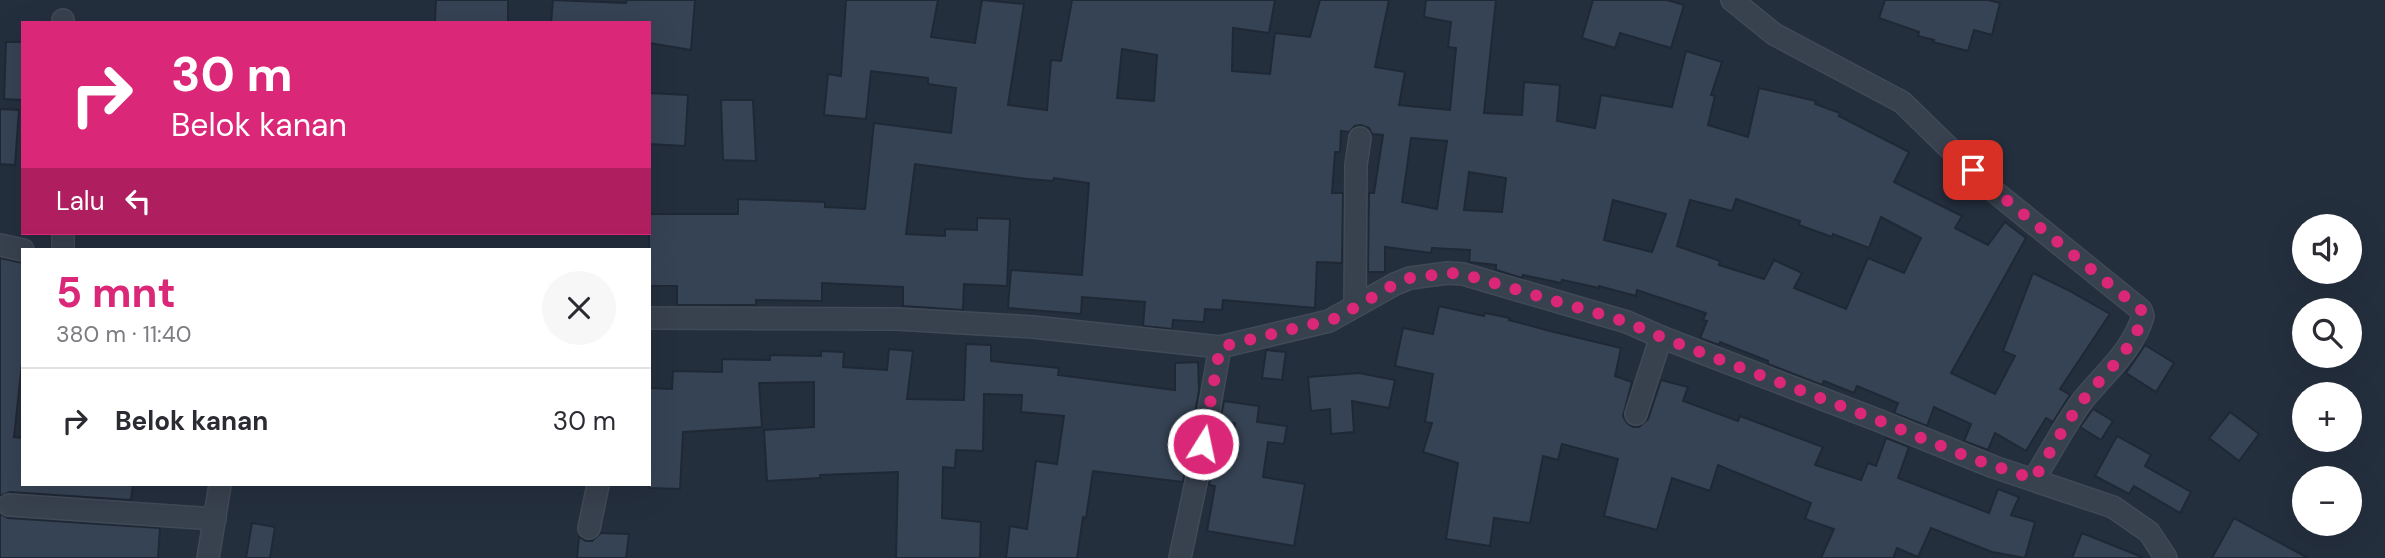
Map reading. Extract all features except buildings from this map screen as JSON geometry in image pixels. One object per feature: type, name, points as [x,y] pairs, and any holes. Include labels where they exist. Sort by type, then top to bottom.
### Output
[{"type":"street","points":[[1732,0],[1774,34],[1902,102],[1990,187],[2141,310],[2143,316],[2136,336],[2082,401],[2034,479]]},
{"type":"street","points":[[1355,306],[1356,165],[1360,138]]},
{"type":"street","points":[[0,245],[21,250]]},
{"type":"street","points":[[651,318],[897,319],[1033,327],[1220,347],[1329,320],[1410,278],[1448,273],[1463,274],[1627,322],[1973,459],[2113,507],[2149,533],[2166,558]]},
{"type":"street","points":[[1636,414],[1661,337]]},
{"type":"street","points":[[1180,558],[1220,347]]},
{"type":"street","points":[[208,558],[220,486]]},
{"type":"street","points":[[589,528],[598,486]]},
{"type":"street","points":[[9,505],[215,519]]},
{"type":"route","points":[[1203,444],[1220,347],[1337,318],[1395,284],[1410,278],[1448,273],[1463,274],[1627,322],[1973,459],[2034,479],[2082,401],[2136,336],[2143,316],[2141,310],[1990,187],[1973,170]]}]
